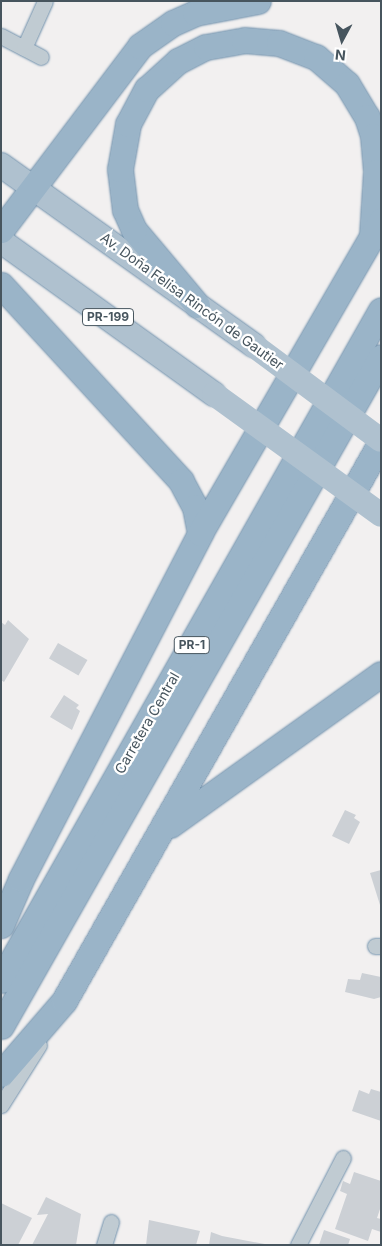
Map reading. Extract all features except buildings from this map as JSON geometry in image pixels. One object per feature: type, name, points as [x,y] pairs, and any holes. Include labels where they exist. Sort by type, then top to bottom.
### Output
[{"type":"highway","points":[[1,230],[131,55],[148,39],[195,13],[258,1]]},
{"type":"highway","points":[[1,925],[21,879],[200,533],[376,228],[374,136],[367,117],[347,84],[316,57],[286,45],[255,40],[206,47],[178,61],[147,89],[128,124],[120,169],[126,210],[134,230],[198,305]]},
{"type":"highway","points":[[1,285],[181,480],[195,507],[200,533]]},
{"type":"highway","name":"Carretera Central","points":[[1,980],[381,310]]},
{"type":"highway","name":"Carretera Central","points":[[1,1026],[381,357]]},
{"type":"highway","points":[[1,1074],[64,1000],[164,829],[381,441]]},
{"type":"highway","points":[[164,829],[381,674]]},
{"type":"main road","name":"Av. Doña Felisa Rincón de Gautier","points":[[1,165],[253,344],[381,441]]},
{"type":"main road","name":"PR-199","points":[[1,240],[381,515]]},
{"type":"street","points":[[24,48],[45,1]]},
{"type":"street","points":[[1,36],[42,57]]},
{"type":"street","points":[[1,1105],[64,1000]]},
{"type":"street","points":[[298,1245],[343,1158]]},
{"type":"street","points":[[104,1245],[112,1222]]}]
